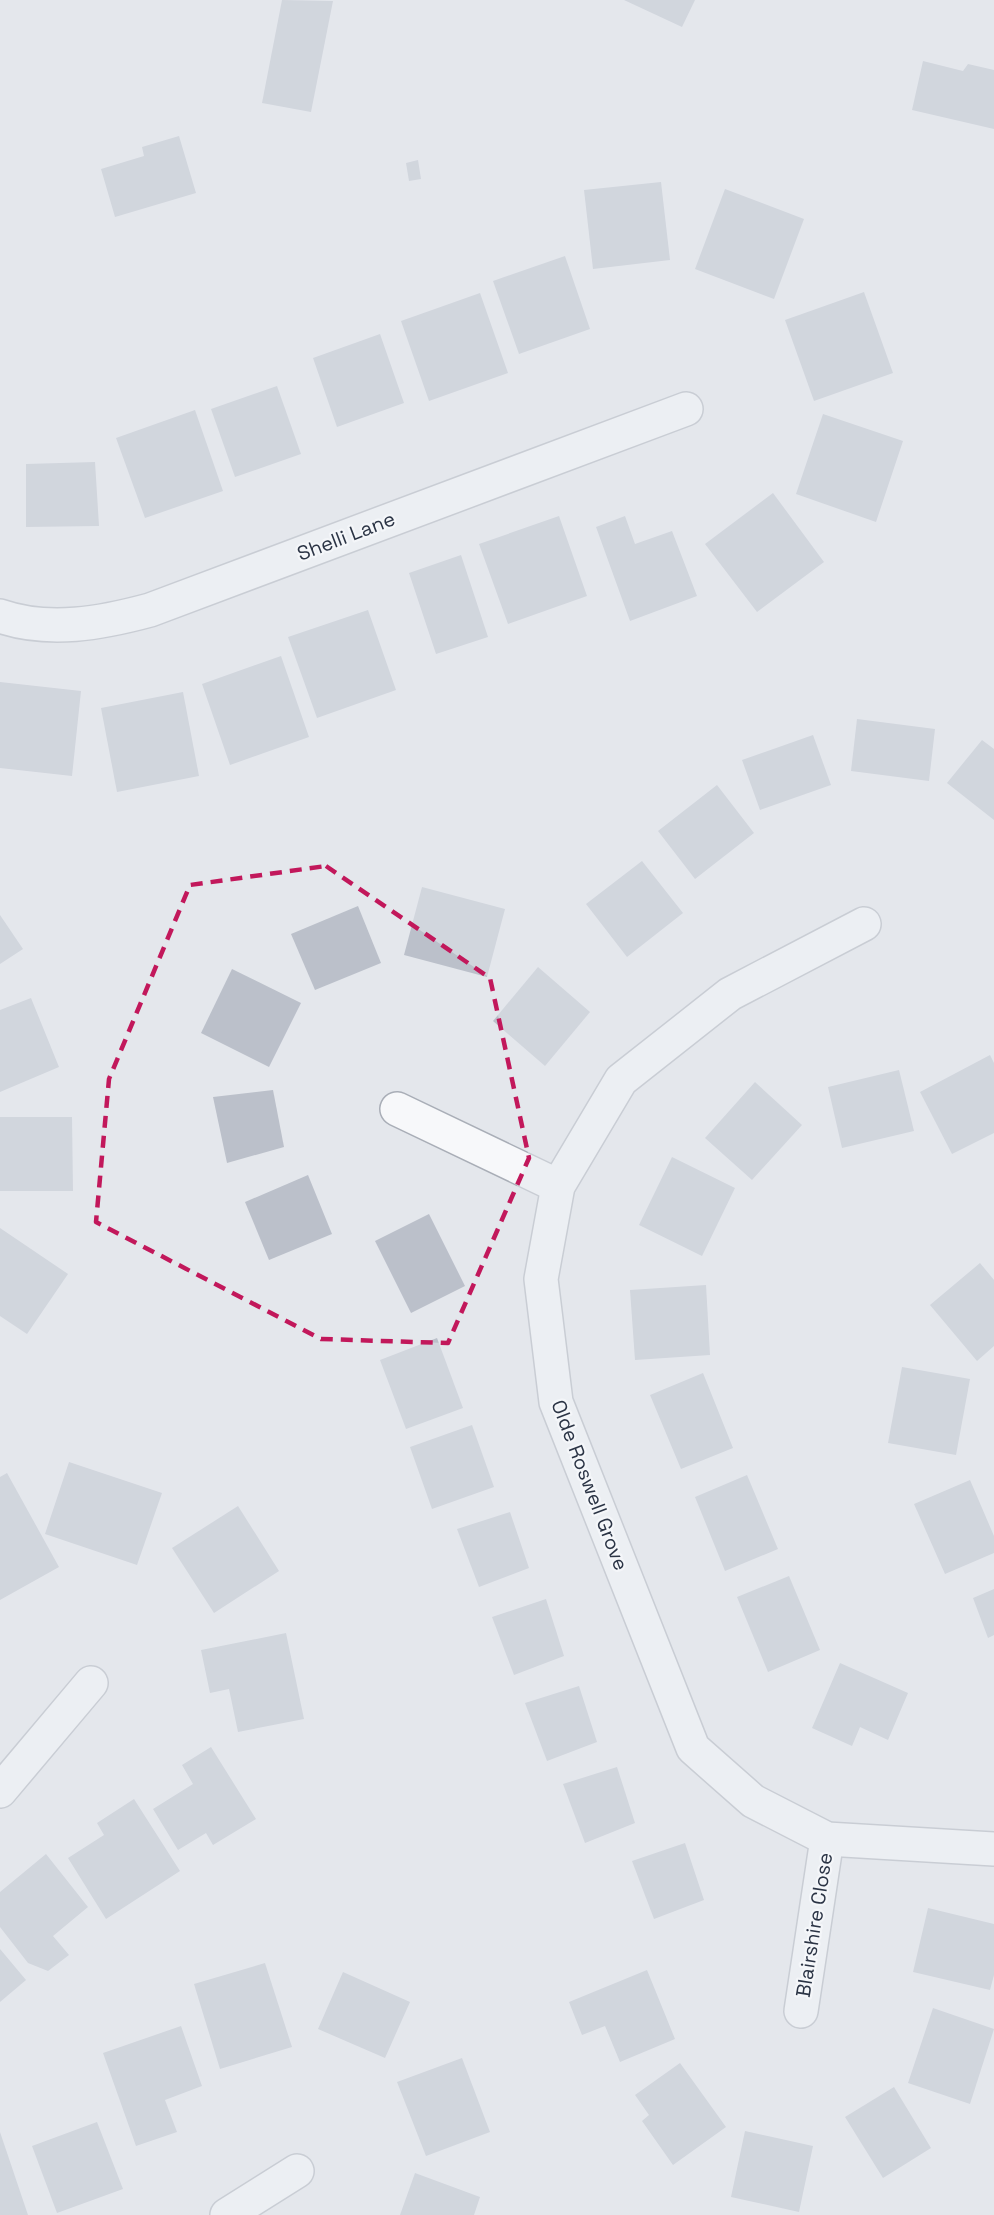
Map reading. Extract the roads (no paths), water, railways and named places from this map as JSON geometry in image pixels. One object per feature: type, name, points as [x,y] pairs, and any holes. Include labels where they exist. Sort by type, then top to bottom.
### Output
[{"type":"street","name":"Shelli Lane","points":[[0,616],[57,626],[110,621],[150,610],[686,409]]},
{"type":"street","name":"Olde Roswell Grove","points":[[864,924],[730,994],[621,1080],[558,1186],[541,1279],[556,1402],[693,1748],[753,1801],[827,1839],[994,1849]]},
{"type":"street","points":[[397,1109],[558,1186]]},
{"type":"street","points":[[0,1791],[91,1683]]},
{"type":"street","name":"Blairshire Close","points":[[801,2011],[827,1839]]},
{"type":"street","points":[[227,2215],[297,2171]]}]
